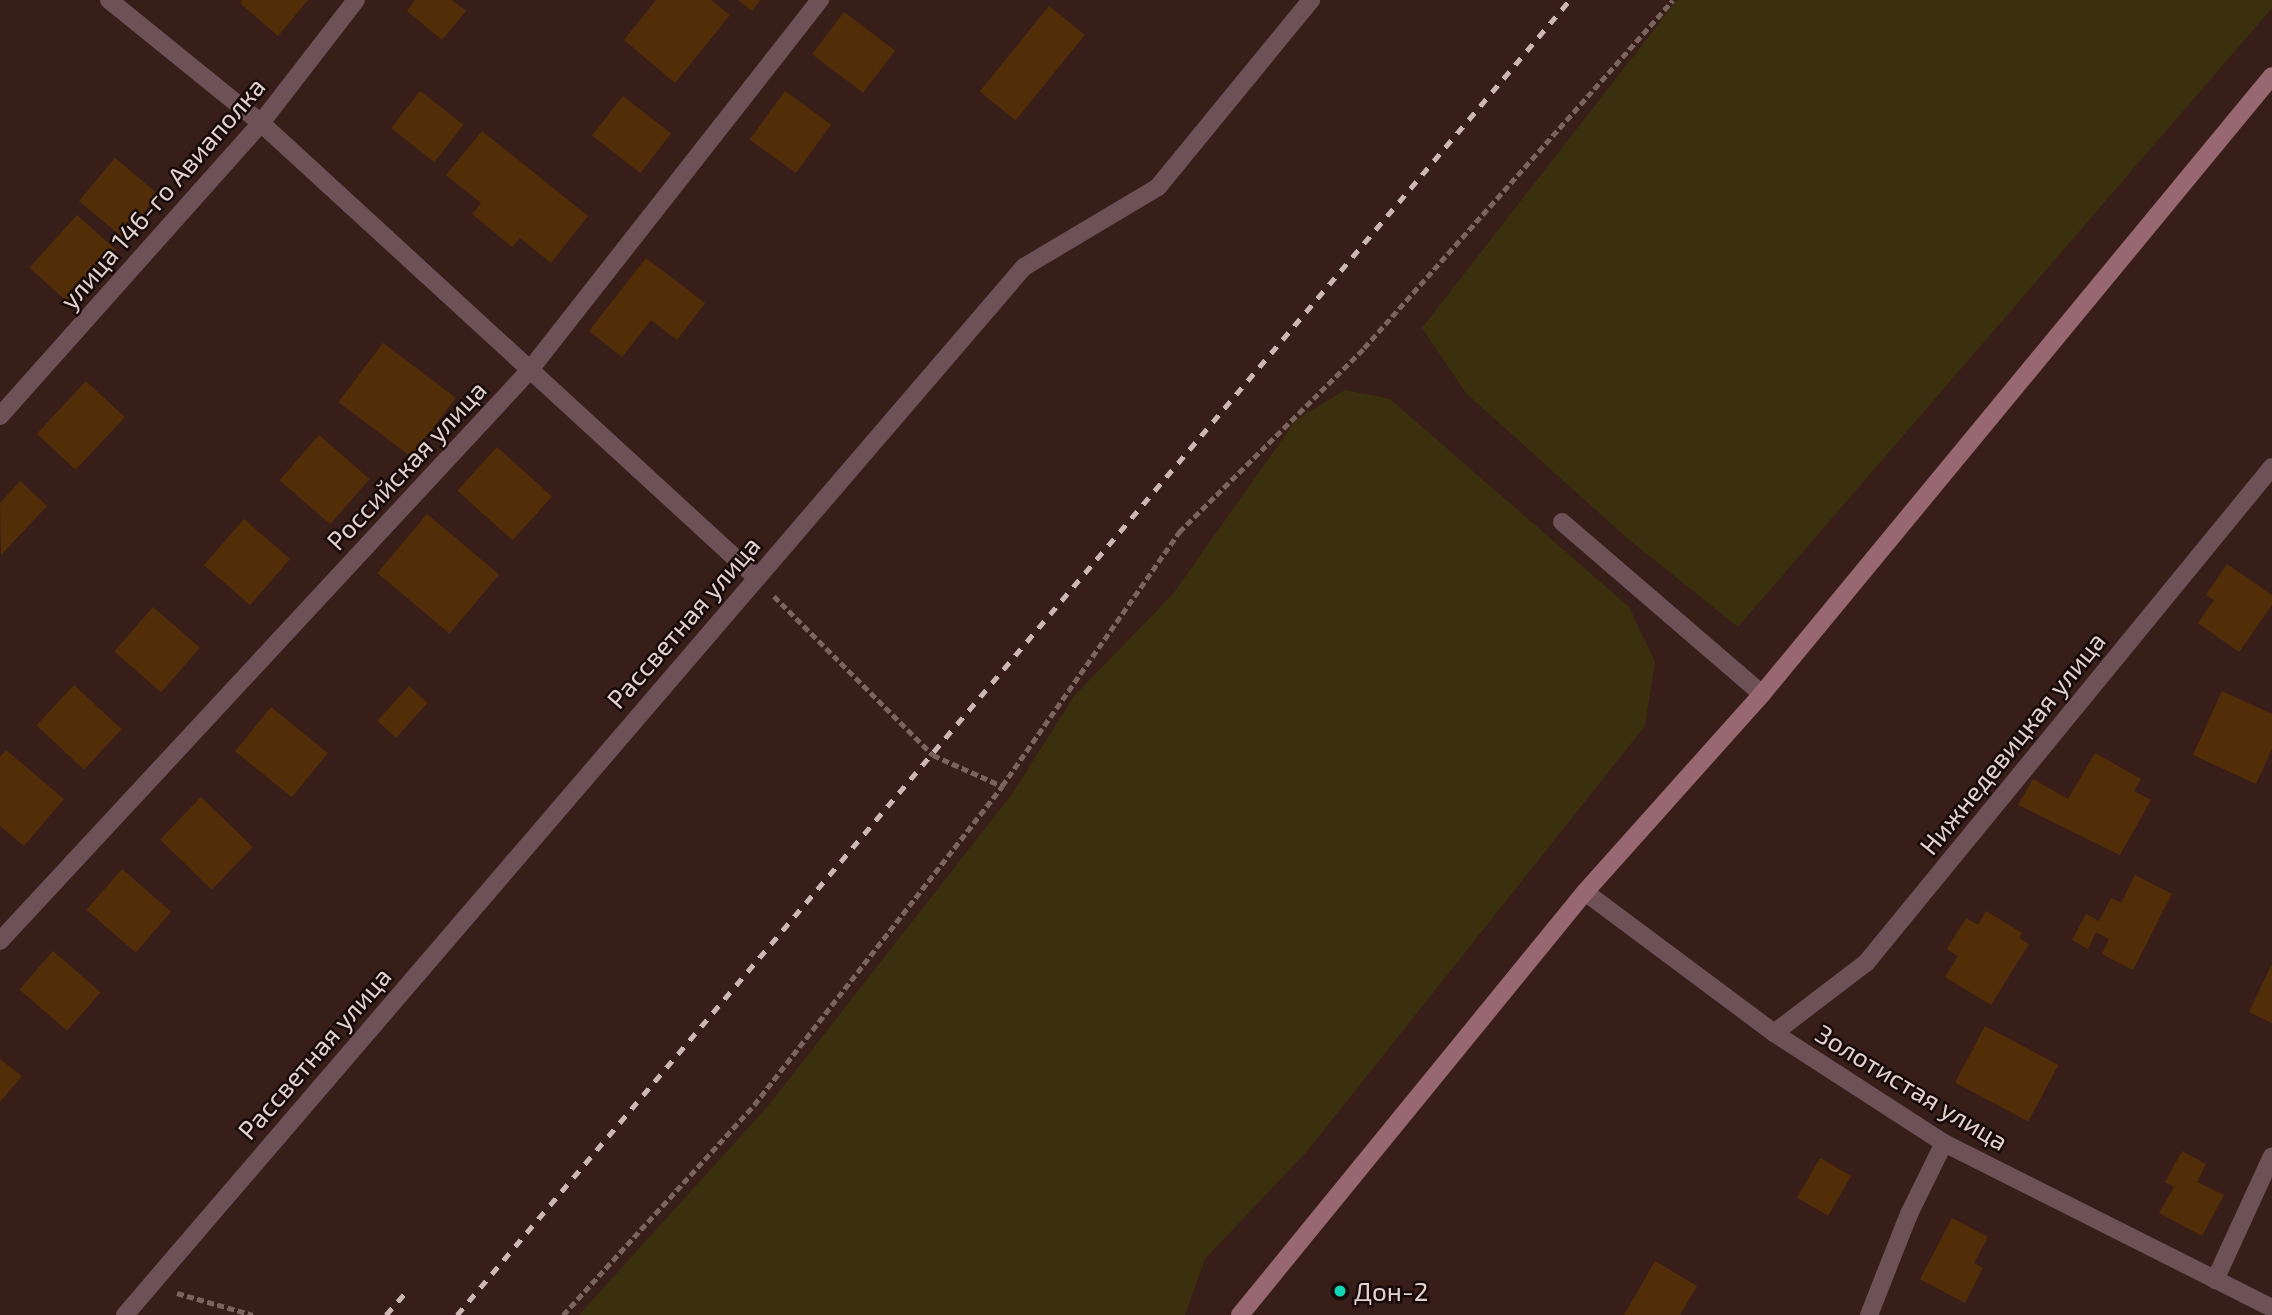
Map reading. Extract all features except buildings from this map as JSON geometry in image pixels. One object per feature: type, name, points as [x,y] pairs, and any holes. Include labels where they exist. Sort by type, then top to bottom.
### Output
[{"type":"street","points":[[109,0],[261,123],[756,577]]},
{"type":"street","name":"улица 146-го Авиаполка","points":[[0,416],[261,123],[356,0]]},
{"type":"street","name":"Российская улица","points":[[0,941],[529,371],[820,0]]},
{"type":"street","name":"Рассветная улица","points":[[125,1315],[1024,267],[1158,187],[1311,0]]},
{"type":"street","points":[[1240,1315],[1585,892],[1762,694],[2272,76]]},
{"type":"street","name":"Нижнедевицкая улица","points":[[1774,1033],[1867,963],[2272,467]]},
{"type":"street","points":[[1562,522],[1762,694]]},
{"type":"street","name":"Золотистая улица","points":[[1585,892],[1774,1033],[1944,1143],[2272,1308]]},
{"type":"street","points":[[1870,1315],[1909,1214],[1944,1143]]},
{"type":"street","points":[[2215,1280],[2272,1156]]},
{"type":"path","points":[[563,1315],[754,1105],[1002,786],[1179,532],[1364,348],[1673,0]]},
{"type":"path","points":[[756,577],[933,755],[1002,786]]},
{"type":"path","points":[[149,1286],[253,1315]]},
{"type":"shaded area","points":[[1677,0],[2272,0],[2272,8],[1738,627],[1627,538],[1466,393],[1422,328]]},
{"type":"shaded area","points":[[1345,390],[1390,399],[1629,607],[1655,662],[1645,726],[1308,1150],[1205,1259],[1185,1315],[579,1315],[768,1106],[1012,794],[1075,695],[1173,594],[1296,420]]},
{"type":"railway","points":[[457,1315],[1570,0]]},
{"type":"railway","points":[[386,1315],[408,1290]]},
{"type":"place","name":"Дон-2","points":[[1340,1291]]}]
